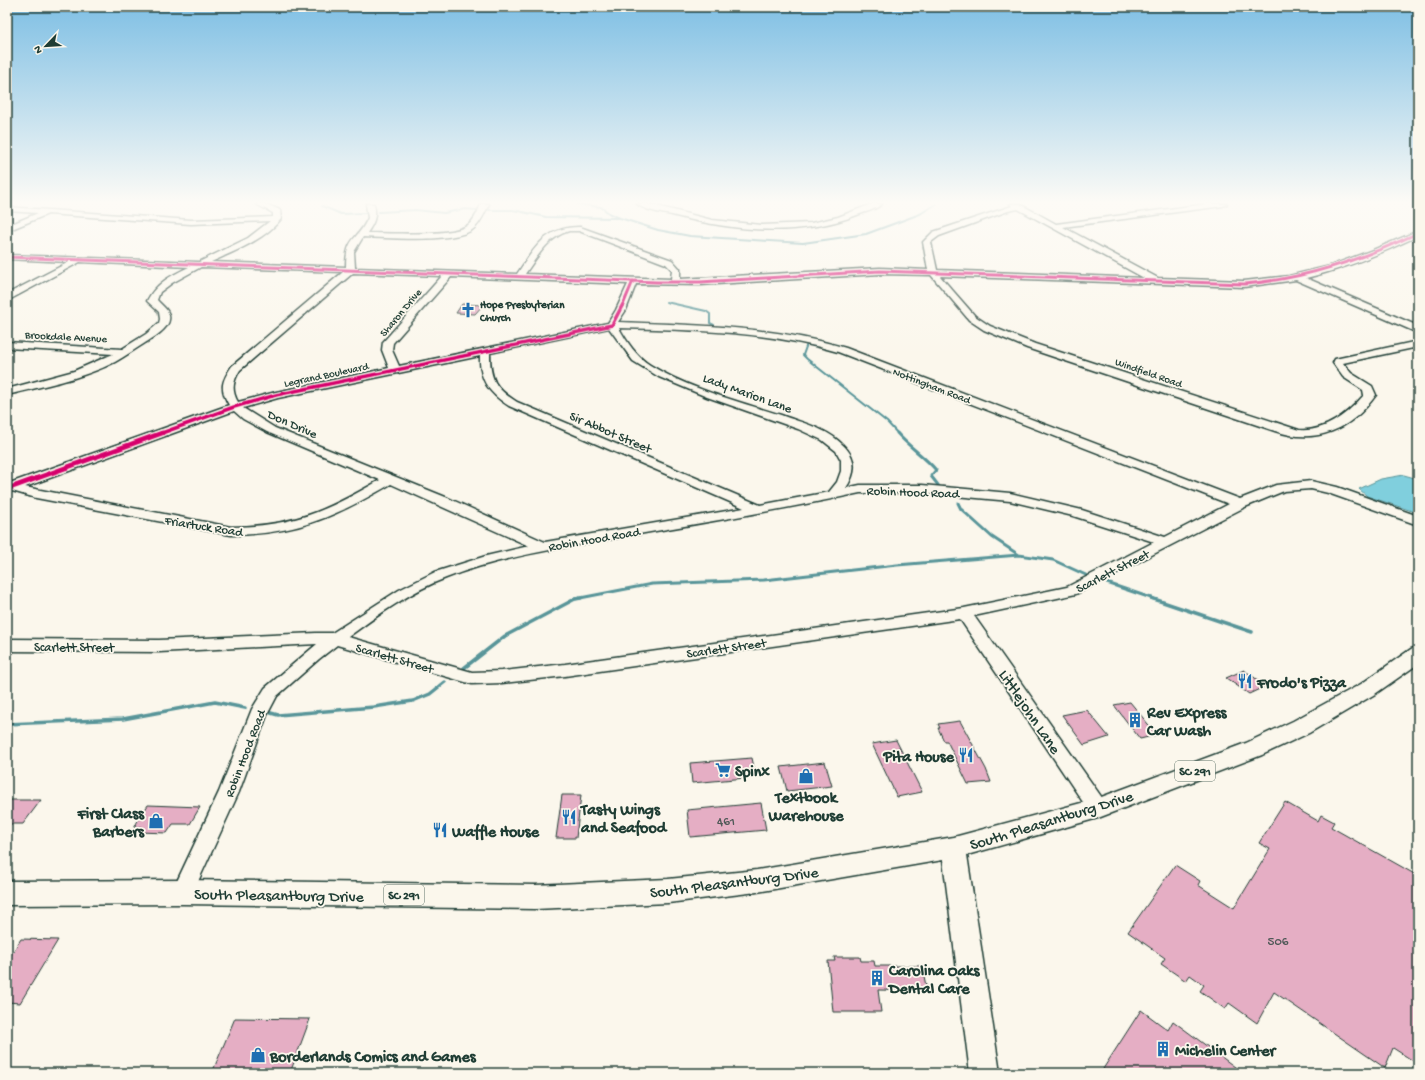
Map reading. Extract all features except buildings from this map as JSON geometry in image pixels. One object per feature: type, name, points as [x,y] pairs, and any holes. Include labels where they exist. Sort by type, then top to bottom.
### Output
[{"type":"main road","name":"South Pleasantburg Drive","points":[[7,893],[182,892],[535,897],[668,891],[757,881],[954,848],[1098,808],[1254,749],[1301,727],[1368,689],[1418,654]]},
{"type":"main road","points":[[954,848],[985,1073]]},
{"type":"street","points":[[7,392],[88,370],[125,352],[150,336],[163,324],[165,315],[152,300],[156,291],[189,269],[220,254]]},
{"type":"street","points":[[234,407],[230,400],[228,385],[230,376],[233,372],[350,271],[350,254]]},
{"type":"street","points":[[519,277],[536,254]]},
{"type":"street","points":[[649,254],[669,262],[676,269],[675,282]]},
{"type":"street","name":"Windfield Road","points":[[929,254],[933,272],[972,318],[998,333],[1257,422],[1300,434],[1319,432],[1335,426],[1370,395],[1368,388],[1342,370],[1338,363],[1339,361],[1418,344]]},
{"type":"street","points":[[1108,254],[1158,282]]},
{"type":"street","points":[[7,257],[448,275],[675,282],[730,281],[865,272],[933,272],[1158,282],[1244,284],[1299,278],[1374,254]]},
{"type":"street","points":[[7,298],[78,260]]},
{"type":"street","name":"Sharon Drive","points":[[395,370],[387,350],[388,342],[448,275]]},
{"type":"street","points":[[1299,278],[1418,330]]},
{"type":"street","points":[[612,326],[621,310],[633,281]]},
{"type":"street","name":"Legrand Boulevard","points":[[9,488],[234,407],[301,389],[612,326]]},
{"type":"street","name":"Lady Marion Lane","points":[[612,326],[638,360],[664,376],[805,428],[832,441],[845,454],[848,466],[843,485],[835,493]]},
{"type":"street","name":"Nottingham Road","points":[[612,326],[757,331],[809,340],[849,353],[1240,504]]},
{"type":"street","name":"Brookdale Avenue","points":[[7,345],[125,352]]},
{"type":"street","name":"Sir Abbot Street","points":[[485,352],[484,371],[487,380],[499,394],[513,404],[757,509]]},
{"type":"street","name":"Don Drive","points":[[234,407],[249,418],[271,430],[442,501],[543,547]]},
{"type":"street","name":"Friartuck Road","points":[[9,488],[231,531],[247,532],[289,527],[322,517],[389,480]]},
{"type":"street","name":"Scarlett Street","points":[[7,645],[159,646],[300,638],[334,639],[459,675],[484,678],[565,670],[964,613],[1071,591],[1240,504],[1281,488],[1311,485],[1346,494],[1418,521]]},
{"type":"street","name":"Robin Hood Road","points":[[182,892],[229,792],[258,714],[264,702],[282,681],[334,639],[383,605],[440,575],[491,559],[543,547],[757,509],[835,493],[879,488],[922,489],[994,495],[1077,513],[1167,542]]},
{"type":"street","name":"Littlejohn Lane","points":[[964,613],[1098,808]]},
{"type":"water","points":[[1404,475],[1418,479],[1418,513],[1367,496],[1359,489],[1381,479]]},
{"type":"waterway","points":[[666,302],[706,311],[710,314],[710,323],[714,325]]},
{"type":"waterway","points":[[807,344],[803,355],[807,359],[887,422],[898,434]]},
{"type":"waterway","points":[[897,433],[936,470],[931,476],[938,485]]},
{"type":"waterway","points":[[958,503],[961,509],[992,537],[1019,555]]},
{"type":"waterway","points":[[575,599],[652,584],[764,580],[897,565],[1019,555]]},
{"type":"waterway","points":[[1019,555],[1053,560],[1088,576]]},
{"type":"waterway","points":[[1107,583],[1154,599]]},
{"type":"waterway","points":[[575,599],[581,598]]},
{"type":"waterway","points":[[1151,598],[1252,632]]},
{"type":"waterway","points":[[464,668],[505,636],[575,599]]},
{"type":"waterway","points":[[271,713],[278,715],[374,707],[413,701],[430,694],[445,682]]},
{"type":"waterway","points":[[7,724],[123,719],[215,702],[245,708]]},
{"type":"cycle path","points":[[7,257],[657,282],[700,282],[880,271],[1244,284],[1289,279],[1312,274],[1370,254]]},
{"type":"cycle path","points":[[7,489],[234,407],[276,395],[612,325],[621,310],[633,281]]},
{"type":"place","name":"Hope Presbyterian Church","points":[[468,310]]},
{"type":"place","name":"Frodo's Pizza","points":[[1245,681]]},
{"type":"place","name":"Rev Express Car Wash","points":[[1135,720]]},
{"type":"place","name":"Pita House","points":[[966,755]]},
{"type":"place","name":"Spinx","points":[[723,770]]},
{"type":"place","name":"Textbook Warehouse","points":[[806,776]]},
{"type":"place","name":"Tasty Wings and Seafood","points":[[569,817]]},
{"type":"place","name":"First Class Barbers","points":[[156,821]]},
{"type":"place","name":"Waffle House","points":[[440,830]]},
{"type":"place","name":"Carolina Oaks Dental Care","points":[[877,978]]},
{"type":"place","name":"Michelin Center","points":[[1163,1049]]},
{"type":"place","name":"Borderlands Comics and Games","points":[[258,1055]]}]
